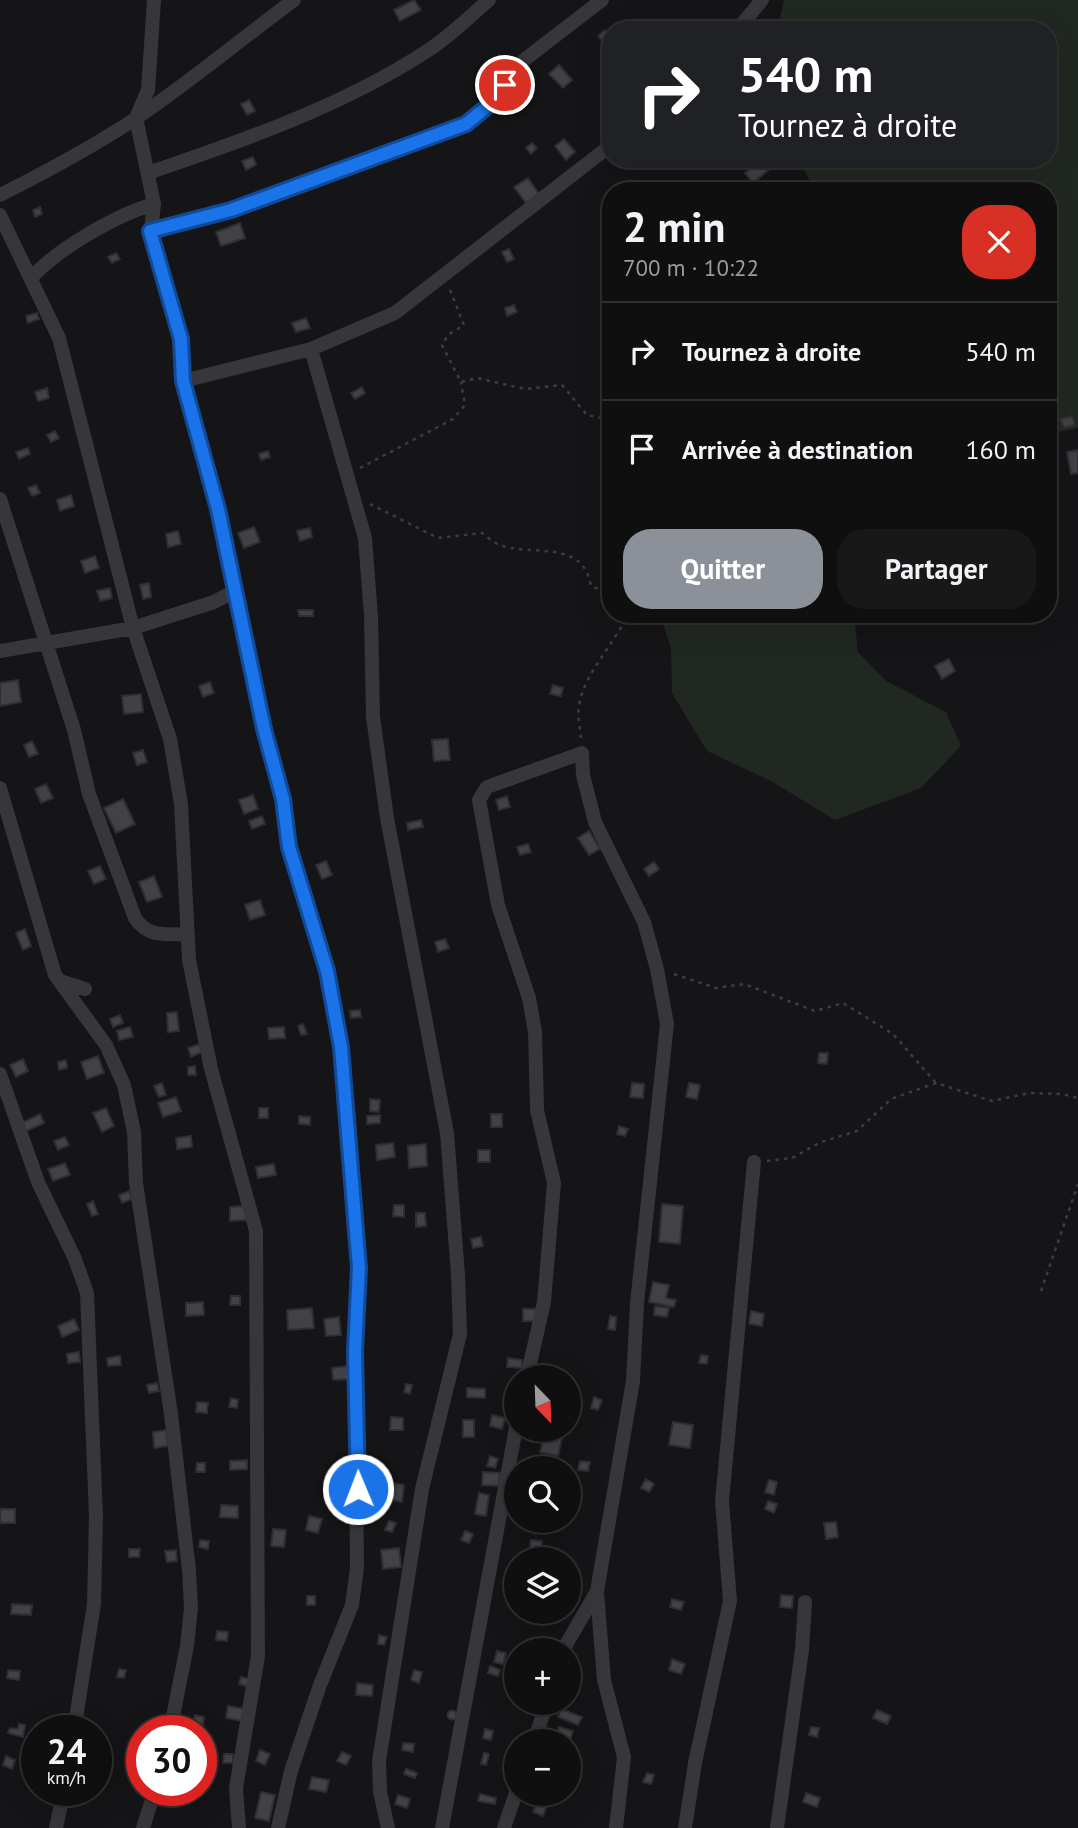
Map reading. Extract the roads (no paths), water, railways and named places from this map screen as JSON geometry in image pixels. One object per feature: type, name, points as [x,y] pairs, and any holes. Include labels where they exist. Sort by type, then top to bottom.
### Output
[{"type":"street","points":[[154,0],[148,90],[136,118],[154,204],[150,231],[181,339],[183,381],[215,495],[264,729],[283,799],[289,847],[327,971],[349,1118],[359,1268],[355,1351],[358,1533],[352,1605],[320,1685],[291,1771],[278,1828]]},
{"type":"street","points":[[0,195],[57,166],[136,118],[234,48],[294,0]]},
{"type":"street","points":[[148,173],[260,132],[377,78],[428,51],[489,0]]},
{"type":"street","points":[[150,231],[231,210],[466,124],[495,100],[524,60],[602,0]]},
{"type":"street","points":[[744,21],[762,0]]},
{"type":"street","points":[[183,381],[311,349],[396,313],[602,152]]},
{"type":"street","points":[[32,276],[63,250],[139,208],[154,204]]},
{"type":"street","points":[[0,215],[32,276],[59,338],[132,628],[170,738],[181,804],[189,961],[211,1069],[256,1231],[258,1656],[236,1788],[239,1828]]},
{"type":"street","points":[[311,349],[365,538],[371,615],[373,717],[387,818],[447,1133],[460,1334],[422,1489],[379,1761],[380,1792],[388,1828]]},
{"type":"street","points":[[0,499],[47,644],[89,794],[135,918],[142,928],[152,933],[187,934]]},
{"type":"street","points":[[0,651],[132,628],[214,602],[235,591]]},
{"type":"street","points":[[530,1365],[544,1302],[554,1183],[537,1110],[536,1032],[529,998],[498,905],[480,800],[487,787],[582,753],[583,775],[594,822],[644,922],[657,969],[667,1024],[664,1078],[636,1303],[633,1381],[597,1591],[604,1680],[624,1757],[616,1828]]},
{"type":"street","points":[[0,788],[55,975],[106,1045],[124,1085],[134,1132],[136,1183],[172,1414],[189,1570],[191,1608],[187,1646],[173,1715]]},
{"type":"street","points":[[55,975],[60,981],[85,989]]},
{"type":"street","points":[[0,1074],[38,1182],[75,1259],[87,1293],[96,1517],[94,1604],[77,1715]]},
{"type":"street","points":[[685,1828],[695,1763],[730,1601],[722,1501],[754,1162]]},
{"type":"street","points":[[442,1828],[513,1442]]},
{"type":"street","points":[[570,1638],[597,1591]]},
{"type":"street","points":[[777,1828],[802,1650],[805,1602]]},
{"type":"street","points":[[56,1828],[61,1806]]},
{"type":"street","points":[[143,1828],[150,1806]]},
{"type":"street","points":[[505,1828],[512,1806]]}]
